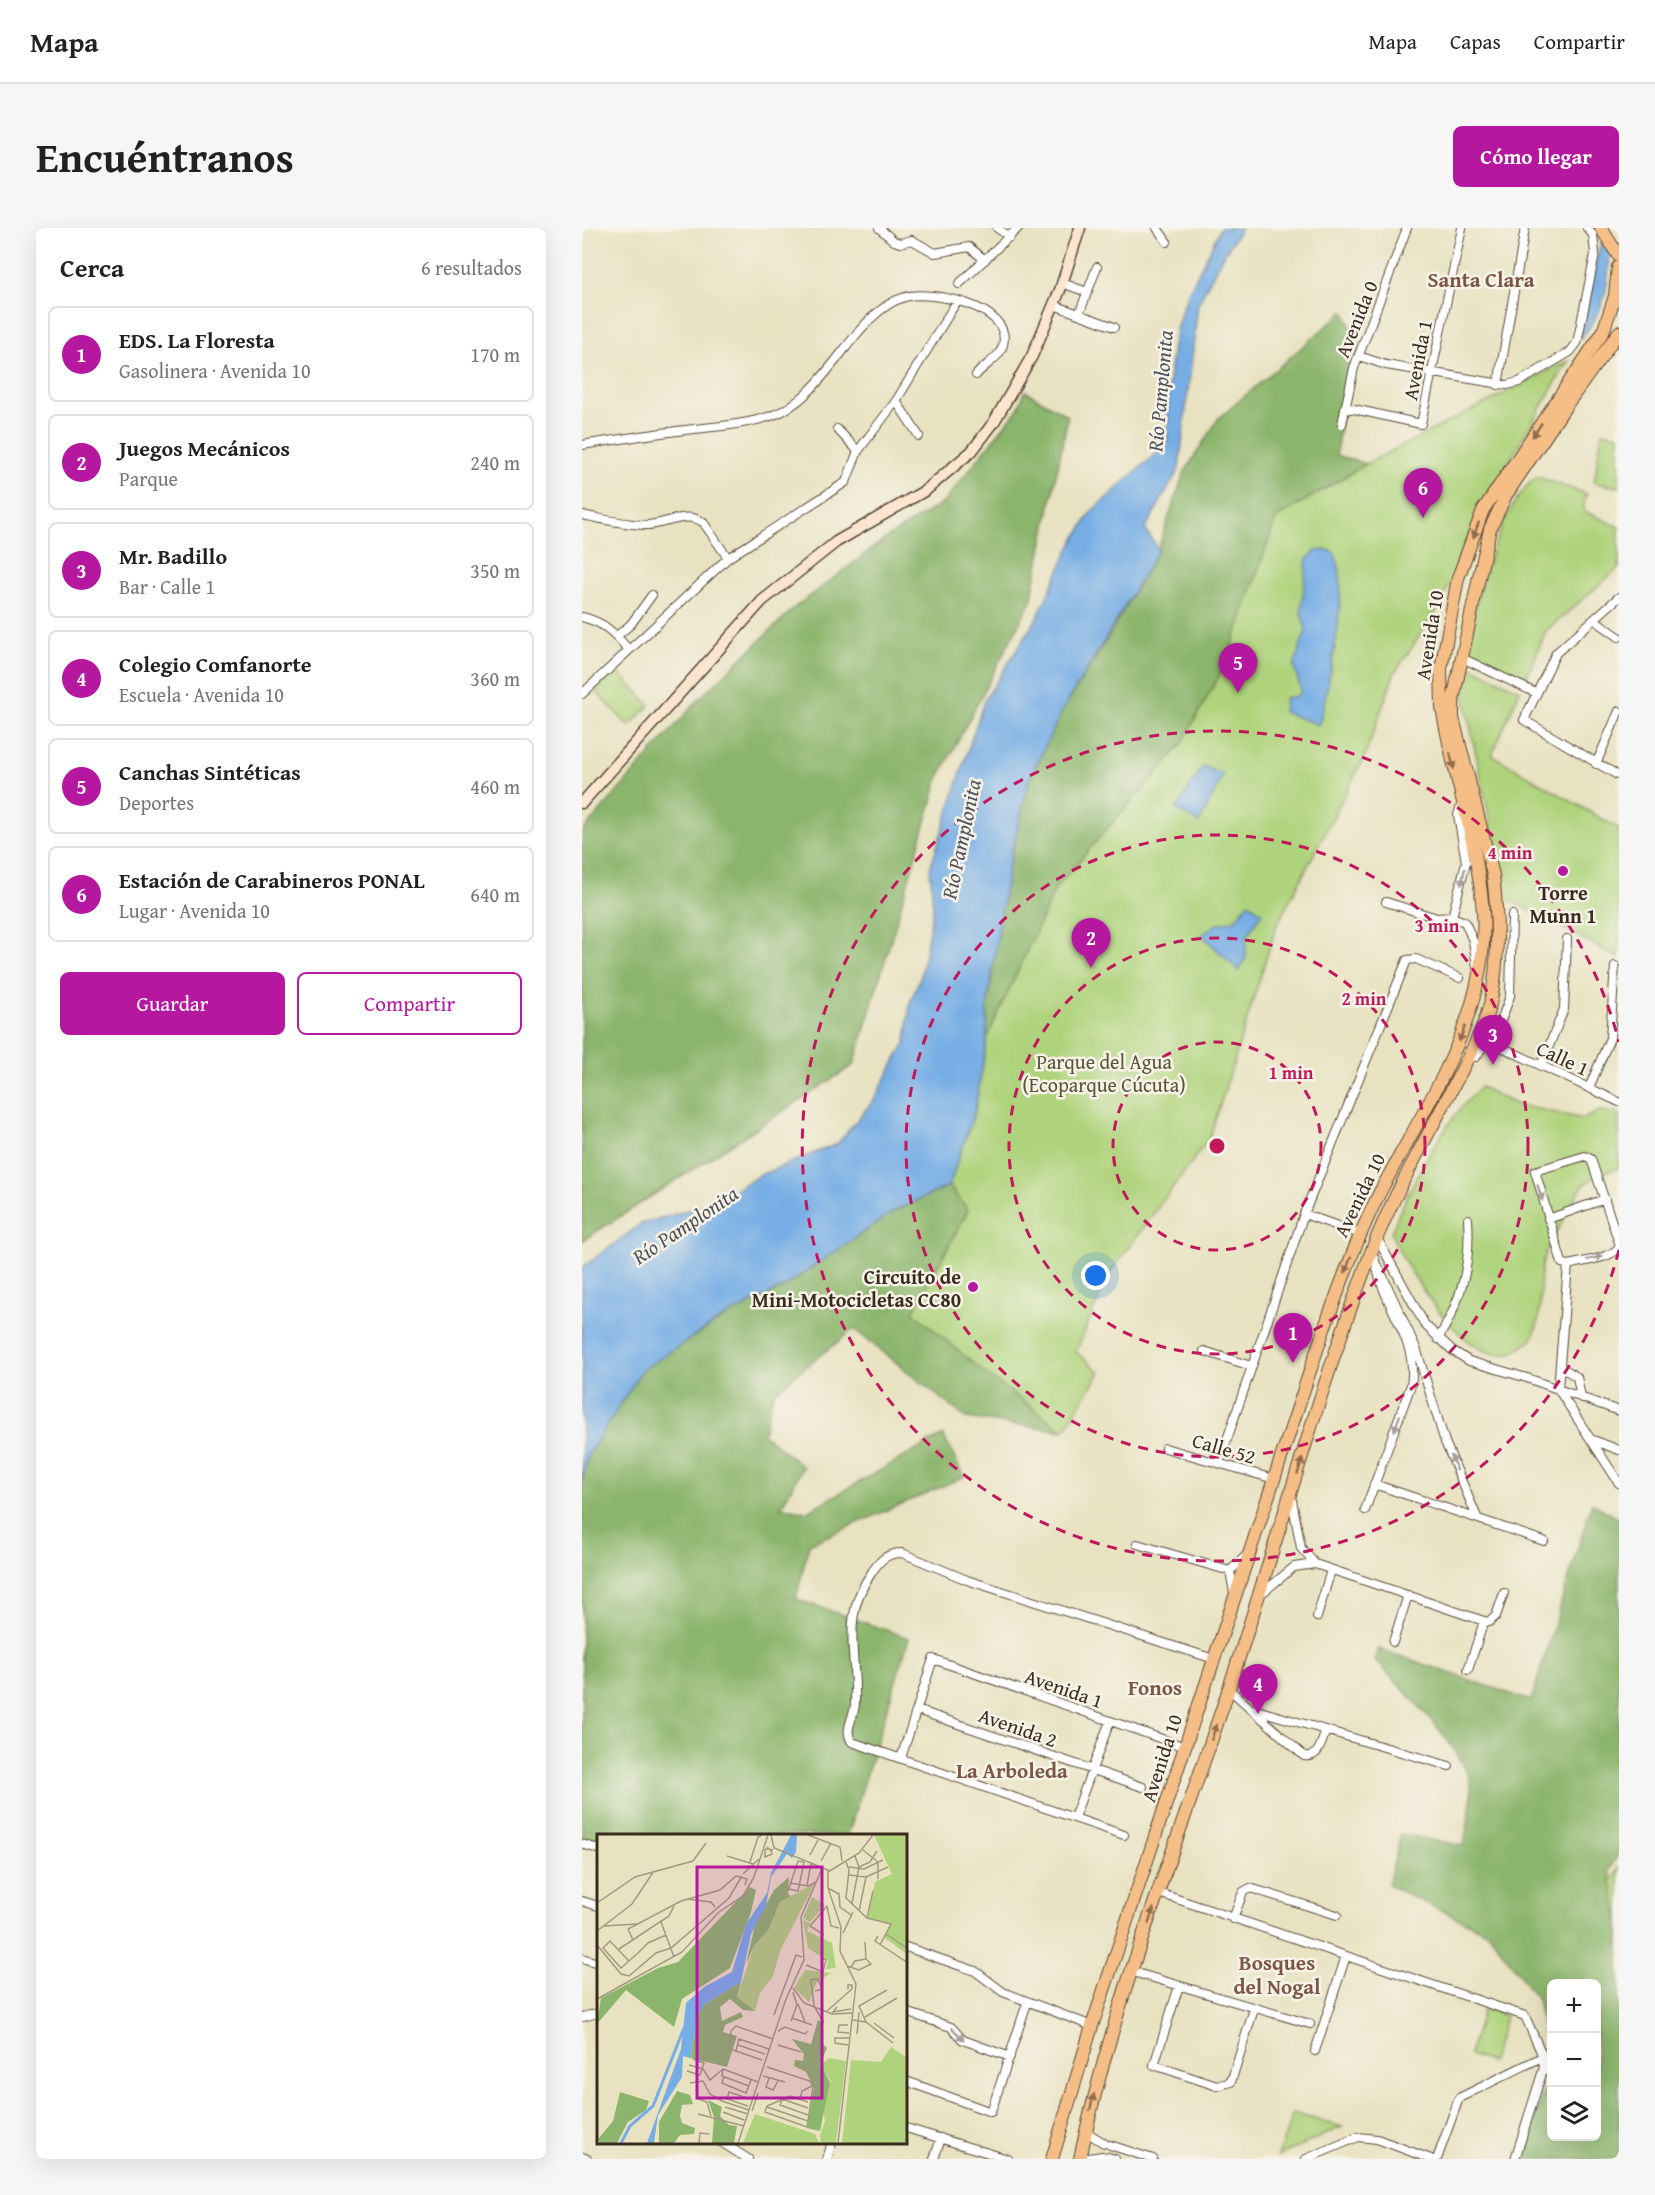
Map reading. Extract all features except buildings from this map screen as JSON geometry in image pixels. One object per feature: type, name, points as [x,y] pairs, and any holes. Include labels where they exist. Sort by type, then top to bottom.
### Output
[{"type":"main road","points":[[582,803],[762,601],[836,542],[926,489],[972,451],[994,422],[1032,356],[1062,283],[1080,228]]},
{"type":"main road","points":[[1601,228],[1618,261]]},
{"type":"main road","name":"Avenida 10","points":[[1052,2159],[1092,2026],[1324,1329],[1360,1234],[1452,1058],[1464,1029],[1478,978],[1483,913],[1479,878],[1442,707],[1441,669],[1458,578],[1483,510],[1509,481],[1587,367],[1610,317],[1618,261]]},
{"type":"main road","name":"Avenida 10","points":[[1587,367],[1618,337]]},
{"type":"main road","name":"Avenida 10","points":[[1081,2159],[1086,2127],[1112,2032],[1229,1689],[1330,1370],[1361,1280],[1377,1238],[1468,1057],[1490,1005],[1496,957],[1497,920],[1493,875],[1453,718],[1453,700],[1490,529],[1509,481]]},
{"type":"main road","points":[[1252,1547],[1262,1550],[1273,1549]]},
{"type":"main road","points":[[1244,1569],[1256,1568],[1266,1574]]},
{"type":"street","points":[[879,228],[894,241],[912,240],[935,253],[969,247],[985,260]]},
{"type":"street","points":[[998,228],[1010,237]]},
{"type":"street","points":[[959,284],[1018,228]]},
{"type":"street","points":[[1157,228],[1167,242]]},
{"type":"street","name":"Avenida 0","points":[[1342,424],[1359,356],[1407,228]]},
{"type":"street","name":"Avenida 1","points":[[1345,407],[1421,423],[1462,228]]},
{"type":"street","points":[[1503,385],[1525,228]]},
{"type":"street","points":[[1359,356],[1386,365],[1503,385],[1519,382],[1570,352],[1577,343],[1595,254],[1593,235],[1587,228]]},
{"type":"street","points":[[1081,309],[1097,267]]},
{"type":"street","points":[[1062,283],[1087,292]]},
{"type":"street","points":[[582,445],[716,427],[771,416],[795,404],[869,321],[889,304],[906,297],[932,296],[957,301],[985,311],[1002,331],[1004,342],[999,354],[976,375]]},
{"type":"street","points":[[582,694],[728,558],[846,482],[858,452],[896,401],[957,301]]},
{"type":"street","points":[[1054,304],[1114,327]]},
{"type":"street","points":[[896,401],[919,436]]},
{"type":"street","points":[[837,429],[858,452]]},
{"type":"street","points":[[582,515],[651,525],[681,516],[696,519],[703,522],[728,558]]},
{"type":"street","points":[[617,636],[631,624],[652,595]]},
{"type":"street","points":[[1619,597],[1556,653],[1524,720],[1619,776]]},
{"type":"street","points":[[582,617],[597,621],[617,636],[629,650]]},
{"type":"street","points":[[1595,620],[1619,637]]},
{"type":"street","points":[[1462,658],[1536,693]]},
{"type":"street","points":[[1596,764],[1619,711]]},
{"type":"street","points":[[1452,917],[1466,862],[1458,815],[1462,802]]},
{"type":"street","points":[[1386,902],[1437,918],[1452,917],[1465,922],[1469,929],[1478,978]]},
{"type":"street","points":[[1468,1057],[1476,1057],[1485,1044],[1493,1043],[1510,996],[1512,915]]},
{"type":"street","points":[[1541,1066],[1564,1009],[1567,939]]},
{"type":"street","points":[[1219,1463],[1304,1214],[1407,960],[1416,959],[1460,978]]},
{"type":"street","points":[[1589,1089],[1610,1038],[1616,983],[1615,966]]},
{"type":"street","name":"Calle 1","points":[[1493,1043],[1617,1101]]},
{"type":"street","points":[[1619,1243],[1589,1157],[1536,1170],[1534,1175],[1561,1261],[1568,1265],[1615,1252],[1619,1247]]},
{"type":"street","points":[[1548,1219],[1605,1199]]},
{"type":"street","points":[[1304,1214],[1360,1234]]},
{"type":"street","points":[[1438,1339],[1459,1300],[1465,1283],[1470,1250],[1468,1219]]},
{"type":"street","points":[[1377,1238],[1418,1313],[1438,1339],[1469,1361],[1619,1411]]},
{"type":"street","points":[[1365,1510],[1411,1385],[1413,1367],[1409,1347],[1379,1278],[1372,1251]]},
{"type":"street","points":[[1377,1264],[1386,1276],[1416,1347],[1445,1442],[1477,1517]]},
{"type":"street","points":[[1568,1265],[1558,1389],[1615,1471],[1619,1483]]},
{"type":"street","points":[[1361,1280],[1370,1276],[1379,1278]]},
{"type":"street","points":[[1204,1351],[1251,1366]]},
{"type":"street","points":[[1561,1367],[1577,1377],[1581,1397]]},
{"type":"street","points":[[1593,1440],[1619,1450]]},
{"type":"street","name":"Calle 52","points":[[1165,1448],[1274,1479]]},
{"type":"street","points":[[1374,1484],[1544,1541]]},
{"type":"street","points":[[1292,1492],[1295,1530],[1301,1548],[1315,1564]]},
{"type":"street","points":[[1137,1544],[1230,1571]]},
{"type":"street","points":[[1230,1571],[1252,1547]]},
{"type":"street","points":[[1124,1835],[852,1742],[848,1732],[855,1703],[851,1625],[853,1609],[860,1592],[882,1559],[891,1554],[902,1553],[977,1584],[1214,1659]]},
{"type":"street","points":[[1258,1596],[1294,1567],[1315,1564],[1489,1622],[1496,1616],[1504,1593]]},
{"type":"street","points":[[1317,1617],[1331,1569]]},
{"type":"street","points":[[1230,1571],[1235,1597]]},
{"type":"street","points":[[1393,1642],[1408,1595]]},
{"type":"street","points":[[1468,1670],[1484,1621]]},
{"type":"street","name":"Avenida 1","points":[[917,1710],[933,1659],[1185,1748]]},
{"type":"street","points":[[1229,1689],[1304,1756],[1310,1757],[1318,1753],[1326,1730]]},
{"type":"street","points":[[1253,1709],[1449,1766]]},
{"type":"street","points":[[902,1758],[917,1710]]},
{"type":"street","name":"Avenida 2","points":[[917,1710],[1143,1787]]},
{"type":"street","points":[[1074,1818],[1110,1721]]},
{"type":"street","points":[[582,1844],[597,1850]]},
{"type":"street","points":[[1233,1919],[1243,1892],[1251,1888],[1337,1915]]},
{"type":"street","points":[[1159,1893],[1522,2013],[1528,2019],[1544,2067],[1515,2159]]},
{"type":"street","points":[[582,1901],[597,1906]]},
{"type":"street","points":[[908,1948],[975,1971],[1003,1992],[1092,2026]]},
{"type":"street","points":[[1315,2051],[1346,1956]]},
{"type":"street","points":[[582,1958],[597,1963]]},
{"type":"street","points":[[1133,1972],[1254,2010],[1310,2024]]},
{"type":"street","points":[[1179,1986],[1154,2065],[1217,2086],[1231,2082],[1254,2010]]},
{"type":"street","points":[[908,2082],[991,2112],[1027,2003]]},
{"type":"street","points":[[582,2017],[597,2013]]},
{"type":"street","points":[[908,2013],[951,2026],[963,2040],[1010,2057]]},
{"type":"street","points":[[1437,2159],[1459,2098],[1542,2057]]},
{"type":"street","points":[[1086,2127],[1091,2135],[1107,2144],[1153,2159]]},
{"type":"street","points":[[908,2129],[1008,2159]]},
{"type":"street","points":[[1306,2159],[1358,2137],[1377,2139],[1431,2159]]},
{"type":"street","points":[[934,2159],[940,2138]]},
{"type":"street","points":[[724,2144],[748,2159]]},
{"type":"street","points":[[827,2159],[831,2144]]},
{"type":"street","points":[[582,2157],[587,2159]]},
{"type":"street","points":[[1081,2159],[1108,2157]]},
{"type":"green space","points":[[1344,311],[1359,347],[1343,404],[1336,455],[1366,464],[1276,518],[1226,663],[1181,745],[1056,887],[987,1038],[987,1007],[1008,869],[1029,780],[1062,711],[1109,636],[1158,549],[1184,473],[1218,419]]},
{"type":"green space","name":"Parque del Agua (Ecoparque Cúcuta)","points":[[1568,361],[1479,513],[1441,604],[1394,674],[1365,756],[1276,927],[1210,1137],[1109,1274],[1076,1352],[1100,1372],[1064,1431],[983,1372],[913,1312],[968,1210],[949,1186],[975,1110],[987,1038],[1056,887],[1181,745],[1226,663],[1276,518],[1366,464]]},
{"type":"green space","points":[[1025,391],[1068,416],[1031,601],[939,777],[854,1065],[582,1241],[582,832],[698,700],[794,608],[886,538],[944,502],[1018,409]]},
{"type":"green space","points":[[1602,432],[1619,435],[1619,487],[1594,483]]},
{"type":"green space","points":[[1537,477],[1587,494],[1584,499],[1584,511],[1619,527],[1619,568],[1546,631],[1525,682],[1465,652],[1482,584],[1500,532],[1523,490]]},
{"type":"green space","points":[[1465,664],[1520,690],[1492,755],[1619,829],[1619,958],[1506,898],[1462,687]]},
{"type":"green space","points":[[616,670],[650,705],[629,726],[595,691]]},
{"type":"green space","points":[[1481,1087],[1515,1104],[1583,1119],[1600,1111],[1619,1113],[1619,1168],[1595,1177],[1580,1190],[1545,1254],[1541,1272],[1538,1323],[1532,1339],[1517,1350],[1499,1354],[1480,1348],[1461,1335],[1442,1315],[1410,1270],[1391,1233],[1417,1175],[1441,1135]]},
{"type":"green space","points":[[949,1186],[968,1210],[913,1312],[986,1374],[1064,1431],[966,1418],[854,1329],[774,1392],[763,1434],[803,1467],[781,1507],[806,1512],[943,1435],[964,1477],[809,1544],[796,1599],[909,1638],[848,1834],[597,1834],[597,1847],[582,1842],[582,1483],[588,1455],[641,1370],[724,1317],[782,1288],[896,1210]]},
{"type":"green space","points":[[1592,1503],[1619,1519],[1619,1852],[1609,1871],[1619,1923],[1619,2159],[1524,2159],[1524,2151],[1547,2083],[1547,2141],[1601,2141],[1601,1979],[1547,1979],[1547,2046],[1537,1999],[1489,1933],[1388,1885],[1401,1834],[1464,1846],[1471,1786],[1467,1771],[1445,1737],[1375,1660],[1379,1649],[1531,1701]]},
{"type":"green space","points":[[1619,1868],[1619,1931],[1604,1891]]},
{"type":"green space","points":[[1484,2008],[1506,2016],[1491,2062],[1469,2055]]},
{"type":"green space","points":[[1293,2113],[1342,2127],[1278,2156]]},
{"type":"water","name":"Río Pamplonita","points":[[1220,228],[1241,228],[1221,259],[1198,304],[1179,469],[1145,529],[1158,549],[1062,711],[1029,780],[1008,869],[987,1007],[987,1038],[975,1110],[949,1186],[896,1210],[782,1288],[724,1317],[642,1370],[588,1455],[582,1483],[582,1268],[641,1224],[713,1203],[760,1175],[837,1144],[874,1100],[906,1041],[910,1003],[921,975],[933,908],[930,868],[984,701],[1037,618],[1070,547],[1092,511],[1167,444],[1169,379],[1176,332],[1188,293]]},
{"type":"water","points":[[1600,244],[1610,252],[1604,298],[1595,319],[1580,339]]},
{"type":"water","points":[[1316,551],[1333,552],[1338,566],[1339,610],[1337,636],[1319,725],[1283,712],[1285,698],[1297,696],[1301,691],[1294,666],[1306,630],[1301,613],[1307,559]]},
{"type":"water","points":[[1203,766],[1223,775],[1199,823],[1176,809]]},
{"type":"water","points":[[1248,903],[1262,912],[1246,938],[1246,957],[1239,971],[1202,935],[1217,924],[1235,920]]},
{"type":"place","name":"Estación de Carabineros PONAL","points":[[1423,518]]},
{"type":"place","name":"Canchas Sintéticas","points":[[1238,693]]},
{"type":"place","name":"Torre Munn 1","points":[[1563,871]]},
{"type":"place","name":"Juegos Mecánicos","points":[[1091,968]]},
{"type":"place","name":"Mr. Badillo","points":[[1493,1065]]},
{"type":"place","name":"Circuito de Mini-Motocicletas CC80","points":[[973,1287]]},
{"type":"place","name":"EDS. La Floresta","points":[[1293,1363]]},
{"type":"place","name":"Colegio Comfanorte","points":[[1258,1714]]},
{"type":"district","name":"Santa Clara","points":[[1481,279]]},
{"type":"district","name":"Fonos","points":[[1155,1687]]},
{"type":"district","name":"La Arboleda","points":[[1012,1770]]},
{"type":"district","name":"Bosques del Nogal","points":[[1277,1974]]}]
